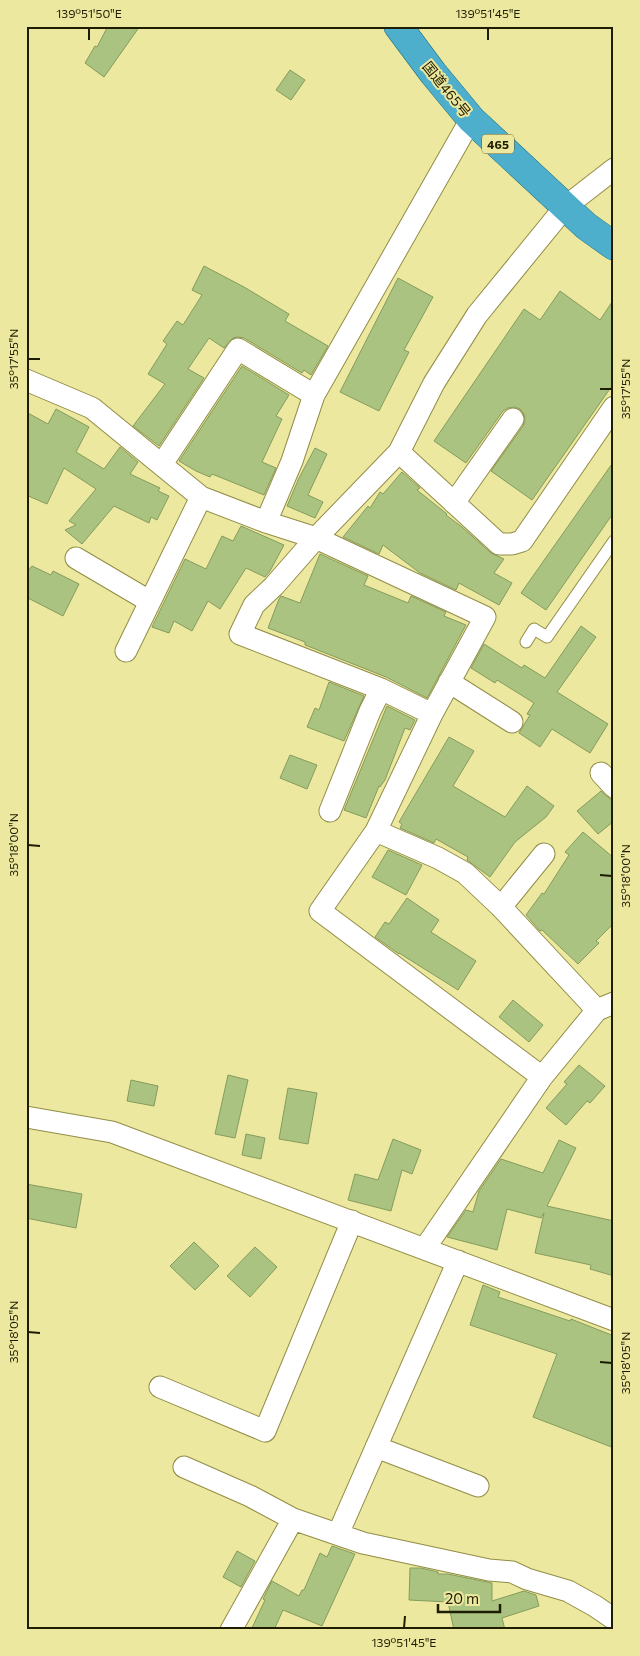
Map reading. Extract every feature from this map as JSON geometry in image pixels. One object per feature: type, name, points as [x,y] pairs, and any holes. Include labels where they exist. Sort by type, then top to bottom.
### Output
[{"type":"highway","name":"国道465号","points":[[398,26],[433,73],[471,118],[586,226],[614,246]]},
{"type":"street","points":[[266,522],[292,461],[314,395],[471,118]]},
{"type":"street","points":[[432,714],[381,689],[240,634],[254,605],[399,452],[434,383],[477,315],[565,206],[614,169]]},
{"type":"street","points":[[162,464],[238,349],[314,395]]},
{"type":"street","points":[[26,380],[92,408],[201,497],[266,522],[316,538],[485,617],[432,714],[376,831],[320,911],[542,1077]]},
{"type":"street","points":[[399,452],[499,544],[512,544],[522,541],[614,407]]},
{"type":"street","points":[[454,503],[513,419]]},
{"type":"street","points":[[126,651],[201,497]]},
{"type":"street","points":[[76,558],[149,601]]},
{"type":"street","points":[[450,682],[512,722]]},
{"type":"street","points":[[330,811],[370,711],[381,689]]},
{"type":"street","points":[[376,831],[465,872],[606,1006],[542,1077],[425,1248]]},
{"type":"street","points":[[501,907],[544,854]]},
{"type":"street","points":[[26,1117],[112,1132],[614,1320]]},
{"type":"street","points":[[160,1387],[265,1431],[352,1221]]},
{"type":"street","points":[[338,1534],[458,1261]]},
{"type":"street","points":[[376,1447],[478,1486]]},
{"type":"street","points":[[184,1467],[250,1496],[293,1519],[363,1543],[394,1551],[488,1570],[512,1572],[527,1579],[568,1591],[614,1619]]},
{"type":"street","points":[[231,1630],[293,1519]]},
{"type":"lane","points":[[526,642],[534,629],[547,637],[614,541]]},
{"type":"building","points":[[108,26],[140,26],[104,77],[85,63],[95,46],[97,47]]},
{"type":"building","points":[[290,70],[305,80],[291,100],[276,90]]},
{"type":"building","points":[[204,266],[289,314],[285,321],[328,346],[311,375],[304,370],[302,373],[244,338],[233,338],[224,348],[209,338],[188,369],[204,378],[159,446],[133,426],[165,384],[148,374],[167,344],[163,341],[177,321],[183,325],[202,295],[192,290]]},
{"type":"building","points":[[398,278],[433,297],[404,350],[409,352],[379,411],[340,392]]},
{"type":"building","points":[[560,291],[600,320],[614,299],[614,383],[532,500],[491,471],[523,426],[525,421],[524,414],[520,409],[515,407],[503,411],[466,463],[434,441],[524,309],[540,320]]},
{"type":"building","points":[[242,366],[289,395],[276,416],[282,419],[262,462],[276,468],[264,495],[212,474],[210,477],[179,461]]},
{"type":"building","points":[[56,409],[89,427],[76,452],[104,469],[120,447],[138,462],[130,474],[160,488],[158,491],[169,496],[157,520],[151,517],[149,523],[114,506],[82,544],[65,530],[76,525],[69,521],[96,489],[64,468],[47,504],[26,495],[26,412],[48,424]]},
{"type":"building","points":[[315,448],[327,454],[308,495],[323,502],[315,518],[287,506]]},
{"type":"building","points":[[614,461],[614,512],[546,610],[521,593]]},
{"type":"building","points":[[402,472],[420,488],[417,490],[446,515],[491,553],[504,559],[494,573],[512,583],[499,605],[459,583],[456,590],[420,573],[383,545],[379,554],[343,537],[368,506],[370,508],[380,492],[383,494]]},
{"type":"building","points":[[241,526],[284,545],[265,577],[246,568],[220,609],[208,601],[192,631],[174,621],[169,633],[152,627],[185,559],[206,569],[222,536],[233,541]]},
{"type":"building","points":[[320,554],[368,576],[364,585],[408,603],[411,596],[446,612],[444,616],[466,625],[427,698],[386,677],[305,645],[305,642],[268,628],[281,596],[300,603]]},
{"type":"building","points":[[32,566],[51,575],[53,571],[79,584],[63,616],[26,597],[26,573]]},
{"type":"building","points":[[581,626],[596,637],[557,692],[608,724],[590,753],[552,729],[540,747],[519,733],[530,715],[527,714],[534,703],[497,680],[495,683],[471,668],[484,644],[522,668],[524,665],[545,678]]},
{"type":"building","points":[[329,682],[364,696],[344,741],[307,727],[315,708],[319,710]]},
{"type":"building","points":[[387,706],[415,720],[410,730],[405,728],[385,780],[379,786],[366,818],[344,810]]},
{"type":"building","points":[[449,737],[474,751],[453,786],[505,817],[527,786],[554,806],[546,817],[515,842],[490,877],[467,860],[468,857],[436,839],[434,843],[400,828],[402,824],[399,822]]},
{"type":"building","points":[[290,755],[317,765],[307,789],[280,778]]},
{"type":"building","points":[[601,791],[610,799],[614,799],[614,821],[598,834],[577,811]]},
{"type":"building","points":[[583,832],[614,858],[614,923],[596,941],[599,943],[578,964],[542,930],[540,931],[526,915],[542,893],[544,894],[569,855],[565,852]]},
{"type":"building","points":[[388,850],[422,865],[406,895],[372,877]]},
{"type":"building","points":[[407,898],[439,920],[431,932],[476,961],[458,990],[375,937],[385,922],[389,924]]},
{"type":"building","points":[[513,1000],[543,1025],[529,1042],[499,1017]]},
{"type":"building","points":[[579,1065],[605,1086],[590,1103],[587,1101],[566,1125],[546,1108],[567,1084],[564,1082]]},
{"type":"building","points":[[228,1075],[248,1080],[235,1138],[215,1134]]},
{"type":"building","points":[[131,1080],[158,1086],[154,1106],[127,1101]]},
{"type":"building","points":[[288,1088],[317,1093],[308,1144],[279,1139]]},
{"type":"building","points":[[246,1134],[265,1138],[261,1159],[242,1155]]},
{"type":"building","points":[[393,1139],[421,1150],[412,1174],[402,1170],[391,1211],[348,1200],[355,1174],[378,1180]]},
{"type":"building","points":[[559,1140],[576,1148],[547,1206],[614,1221],[614,1276],[590,1269],[591,1265],[535,1253],[544,1213],[541,1218],[507,1209],[497,1250],[447,1237],[466,1210],[473,1212],[479,1191],[501,1159],[543,1173]]},
{"type":"building","points":[[26,1184],[82,1194],[76,1228],[26,1218]]},
{"type":"building","points":[[194,1242],[219,1266],[195,1290],[170,1266]]},
{"type":"building","points":[[255,1247],[277,1267],[250,1297],[227,1276]]},
{"type":"building","points":[[483,1285],[500,1292],[498,1297],[570,1321],[571,1319],[614,1336],[614,1448],[533,1417],[557,1354],[470,1325]]},
{"type":"building","points":[[332,1546],[355,1554],[322,1626],[283,1610],[274,1630],[251,1630],[272,1581],[299,1596],[302,1590],[304,1590],[320,1553],[327,1557]]},
{"type":"building","points":[[237,1551],[255,1561],[241,1587],[223,1577]]},
{"type":"building","points":[[410,1568],[421,1568],[438,1572],[438,1574],[448,1574],[492,1583],[492,1601],[524,1591],[536,1595],[539,1606],[502,1618],[505,1630],[454,1630],[448,1602],[409,1600]]}]
